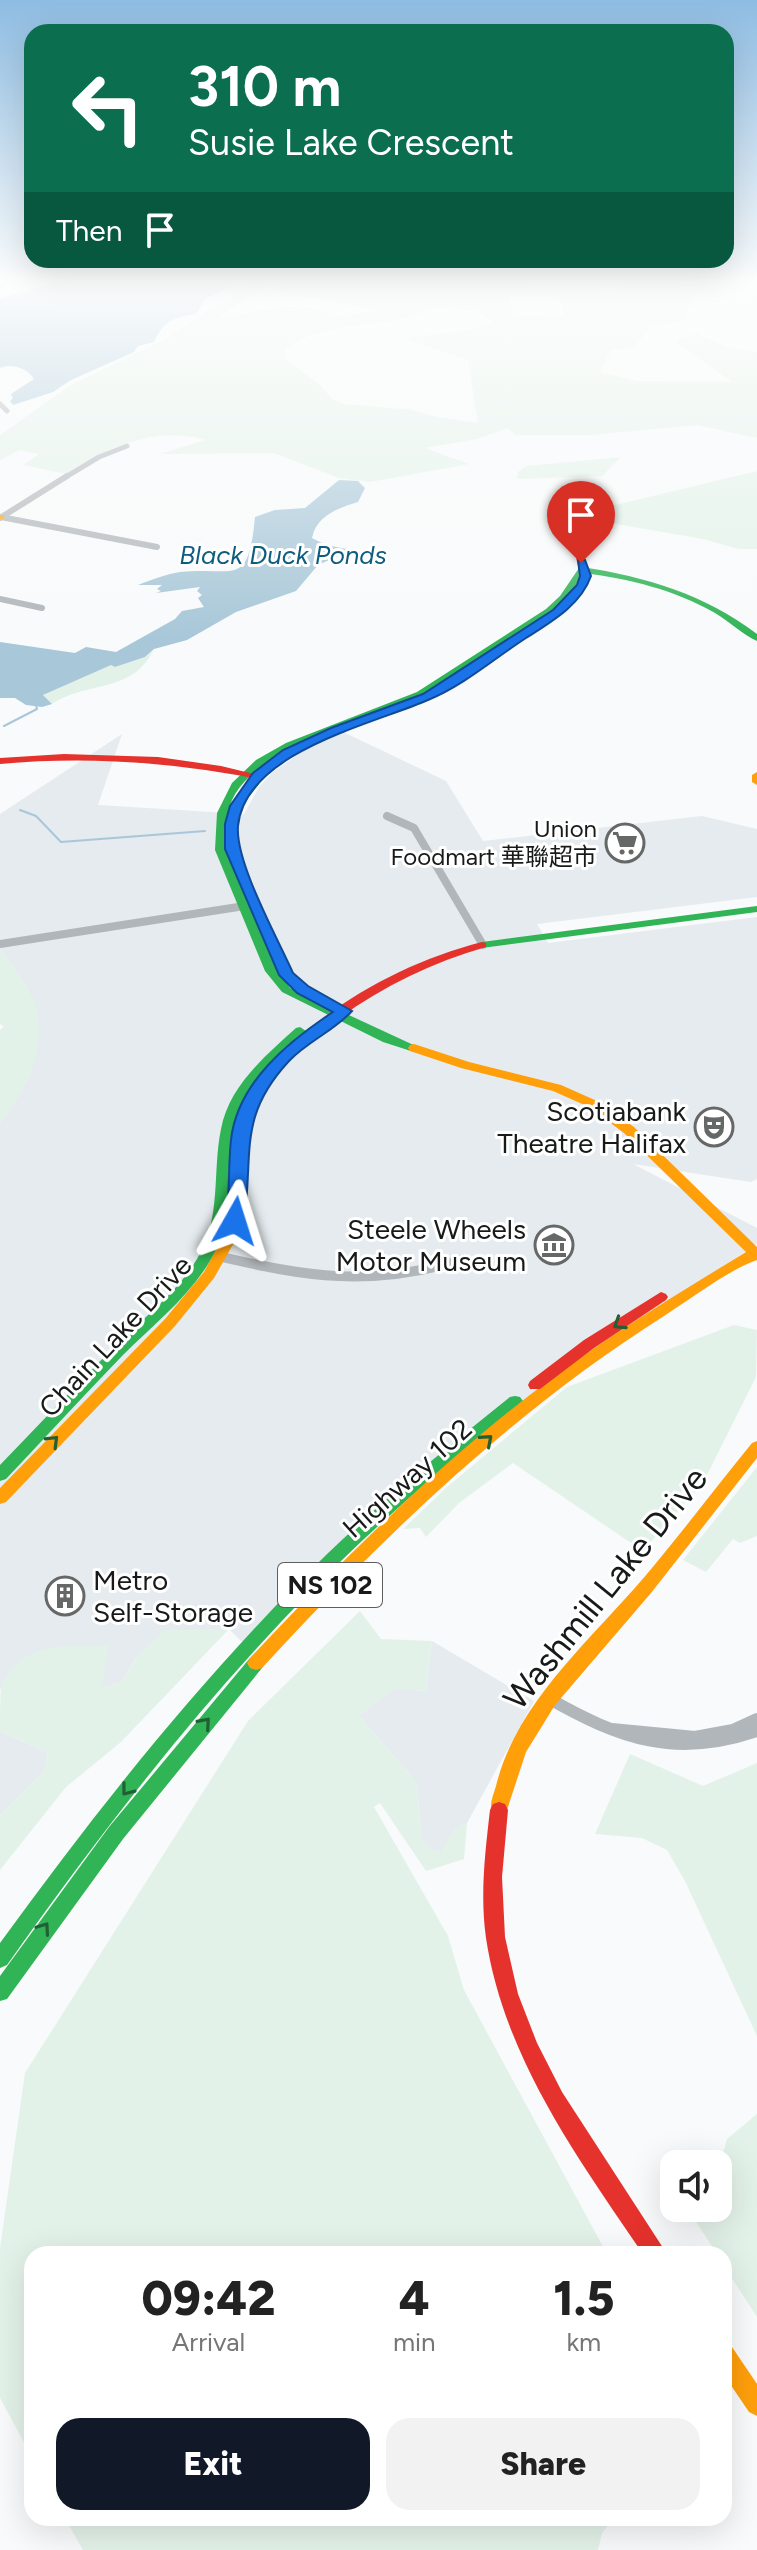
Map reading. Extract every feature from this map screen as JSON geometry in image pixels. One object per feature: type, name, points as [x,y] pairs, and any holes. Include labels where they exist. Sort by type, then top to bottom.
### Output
[{"type":"main road","points":[[408,1045],[372,1025],[293,995],[278,983],[247,902],[230,836],[237,806],[252,775],[299,738],[420,694],[549,611],[563,598],[582,570],[574,535],[561,514]]},
{"type":"main road","points":[[582,570],[636,580],[680,593],[725,614],[757,638]]},
{"type":"main road","points":[[0,761],[47,755],[104,754],[163,759],[252,775]]},
{"type":"main road","points":[[757,775],[757,782]]},
{"type":"main road","name":"Chain Lake Drive","points":[[0,1475],[186,1305],[238,1206],[241,1091],[262,1063],[406,962],[481,942],[757,903]]},
{"type":"main road","name":"Chain Lake Drive","points":[[674,916],[757,909]]},
{"type":"main road","name":"Chain Lake Drive","points":[[336,1011],[413,968],[481,942]]},
{"type":"main road","points":[[362,999],[359,1010],[372,1025]]},
{"type":"main road","points":[[336,1011],[408,1045],[465,1065],[557,1088],[593,1104],[629,1130],[757,1253]]},
{"type":"main road","name":"Highway 102","points":[[0,1992],[49,1921],[164,1769],[313,1602],[406,1511],[525,1406],[757,1241]]},
{"type":"main road","name":"Highway 102","points":[[0,1959],[144,1767],[252,1641],[375,1519],[479,1428],[589,1344],[737,1258],[757,1253]]},
{"type":"main road","name":"Chain Lake Drive","points":[[0,1498],[92,1390]]},
{"type":"main road","name":"Washmill Lake Drive","points":[[651,2246],[540,2074],[517,2025],[496,1953],[489,1877],[494,1830],[510,1767],[548,1698],[628,1608],[757,1447]]},
{"type":"main road","points":[[732,2367],[757,2404]]},
{"type":"street","points":[[0,404],[7,411]]},
{"type":"street","points":[[0,518],[99,457],[126,448]]},
{"type":"street","points":[[0,518],[157,547]]},
{"type":"street","points":[[0,599],[42,608]]},
{"type":"street","points":[[387,816],[414,828],[481,942]]},
{"type":"street","points":[[0,937],[247,902]]},
{"type":"street","points":[[0,944],[247,902]]},
{"type":"street","points":[[214,1256],[295,1275],[354,1280],[404,1275],[465,1259]]},
{"type":"street","points":[[548,1698],[622,1736],[673,1746],[726,1743],[757,1731]]},
{"type":"street","points":[[611,1729],[627,1728],[675,1737],[699,1737],[732,1732],[757,1719]]},
{"type":"shaded area","points":[[51,399],[332,399],[344,404],[412,410],[478,423],[474,399],[757,399],[757,438],[697,425],[590,435],[516,435],[507,428],[477,439],[425,448],[469,464],[370,482],[339,478],[274,453],[160,454],[205,440],[168,435],[114,448],[66,474],[23,465],[39,454],[20,450],[0,460],[0,435]]},
{"type":"shaded area","points":[[621,457],[602,476],[517,479],[518,472],[526,466]]},
{"type":"shaded area","points":[[757,471],[757,549],[739,549],[703,539],[570,516]]},
{"type":"shaded area","points":[[153,651],[144,665],[120,681],[79,692],[52,704],[43,695],[111,664],[115,667],[145,657]]},
{"type":"shaded area","points":[[343,732],[446,781],[483,841],[702,816],[757,829],[757,897],[537,924],[548,943],[757,917],[757,1179],[751,1182],[633,1164],[757,1228],[757,1244],[700,1281],[352,1542],[242,1642],[229,1629],[136,1657],[122,1682],[101,1688],[0,1689],[0,1123],[29,1076],[38,1039],[38,1017],[27,987],[0,949],[0,814],[122,734],[98,805],[244,814],[259,787],[273,772],[312,745]]},
{"type":"shaded area","points":[[0,949],[28,989],[37,1012],[39,1029],[38,1046],[28,1079],[0,1123],[0,1030],[4,1027],[0,1024]]},
{"type":"shaded area","points":[[734,1325],[757,1330],[756,1377],[704,1481],[643,1551],[513,1463],[459,1503],[426,1537],[420,1528],[403,1529],[448,1486],[567,1387]]},
{"type":"shaded area","points":[[757,1467],[757,1536],[740,1543],[733,1539],[706,1572],[683,1560]]},
{"type":"shaded area","points":[[360,1611],[381,1639],[432,1641],[426,1691],[393,1689],[359,1716],[417,1783],[421,1837],[431,1850],[442,1851],[455,1828],[467,1823],[464,1859],[426,1871],[380,1803],[374,1807],[448,1936],[464,1990],[603,2246],[24,2246],[24,2442],[0,2398],[0,2248],[25,2073],[248,1721]]},
{"type":"shaded area","points":[[229,1629],[121,1742],[66,1787],[0,1870],[0,1816],[44,1772],[48,1753],[0,1731],[1,1687],[20,1661],[47,1649],[108,1646],[102,1687],[122,1682],[136,1657],[165,1630]]},
{"type":"shaded area","points":[[432,1641],[534,1701],[467,1823],[455,1829],[442,1851],[431,1851],[421,1837],[417,1783],[359,1716],[393,1688],[426,1691]]},
{"type":"shaded area","points":[[0,1731],[48,1753],[44,1772],[0,1816]]},
{"type":"shaded area","points":[[630,1754],[703,1786],[757,1763],[757,2036],[685,1881],[667,1850],[642,1838],[595,1834]]},
{"type":"shaded area","points":[[757,2114],[757,2317],[732,2278],[732,2246],[712,2246],[696,2222],[732,2222],[732,2150],[724,2150],[727,2139]]},
{"type":"shaded area","points":[[70,2526],[608,2526],[602,2533],[598,2550],[83,2550]]},
{"type":"water","points":[[12,399],[31,399],[13,405]]},
{"type":"water","name":"Black Duck Ponds","points":[[339,480],[358,481],[365,488],[358,502],[336,510],[323,519],[312,538],[326,545],[352,550],[318,565],[296,591],[236,612],[187,640],[154,649],[145,657],[115,667],[111,665],[43,695],[52,704],[42,707],[26,705],[15,698],[0,698],[0,642],[75,653],[86,647],[116,652],[175,619],[182,611],[204,607],[198,598],[202,595],[197,591],[200,587],[156,593],[161,591],[157,589],[162,585],[138,585],[180,572],[236,570],[248,556],[255,517],[275,510],[305,508]]},
{"type":"waterway","points":[[4,726],[37,709],[36,705]]},
{"type":"waterway","points":[[20,810],[36,816],[61,842],[205,831]]},
{"type":"traffic: fast","points":[[414,1048],[387,1039],[286,990],[271,971],[220,850],[222,813],[236,785],[260,762],[289,745],[420,694],[549,611],[563,598],[582,570]]},
{"type":"traffic: fast","points":[[582,570],[630,578],[675,591],[738,623],[757,638]]},
{"type":"traffic: fast","points":[[264,771],[237,806],[231,824],[232,849],[286,975],[312,994]]},
{"type":"traffic: fast","points":[[482,945],[757,909]]},
{"type":"traffic: fast","points":[[0,1475],[196,1271],[211,1246],[219,1221],[225,1144],[233,1110],[250,1080],[300,1031]]},
{"type":"traffic: fast","points":[[0,1959],[70,1862],[144,1768],[261,1632],[379,1516],[515,1401]]},
{"type":"traffic: fast","points":[[0,1992],[116,1833],[256,1663]]},
{"type":"traffic: slow","points":[[757,775],[757,782]]},
{"type":"traffic: slow","points":[[414,1048],[465,1065],[557,1088],[593,1104],[629,1130],[757,1255]]},
{"type":"traffic: slow","points":[[0,1498],[170,1323],[197,1292],[220,1258],[235,1220],[243,1131],[256,1092]]},
{"type":"traffic: slow","points":[[256,1663],[398,1517],[513,1416],[603,1349],[757,1252]]},
{"type":"traffic: slow","points":[[499,1810],[518,1750],[548,1700],[645,1588],[757,1447]]},
{"type":"traffic: slow","points":[[732,2367],[757,2404]]},
{"type":"traffic: jam","points":[[561,514],[574,535],[585,577]]},
{"type":"traffic: jam","points":[[0,761],[64,757],[127,758],[190,764],[253,775]]},
{"type":"traffic: jam","points":[[256,1092],[274,1068],[298,1045],[357,1001],[422,966],[482,945]]},
{"type":"traffic: jam","points":[[535,1385],[589,1344],[661,1297]]},
{"type":"traffic: jam","points":[[499,1810],[492,1877],[496,1937],[508,1994],[528,2047],[555,2099],[585,2150],[651,2246]]},
{"type":"place","name":"Union Foodmart 華聯超市","points":[[625,843]]},
{"type":"place","name":"Scotiabank Theatre Halifax","points":[[714,1127]]},
{"type":"place","name":"Steele Wheels Motor Museum","points":[[554,1245]]},
{"type":"place","name":"Metro Self-Storage","points":[[65,1596]]},
{"type":"route","points":[[235,1221],[239,1193],[239,1138],[252,1099],[283,1058],[305,1038],[344,1011],[302,990],[286,975],[232,849],[231,824],[237,806],[258,776],[288,753],[336,730],[427,697],[557,613],[582,586],[585,576],[581,563]]}]
